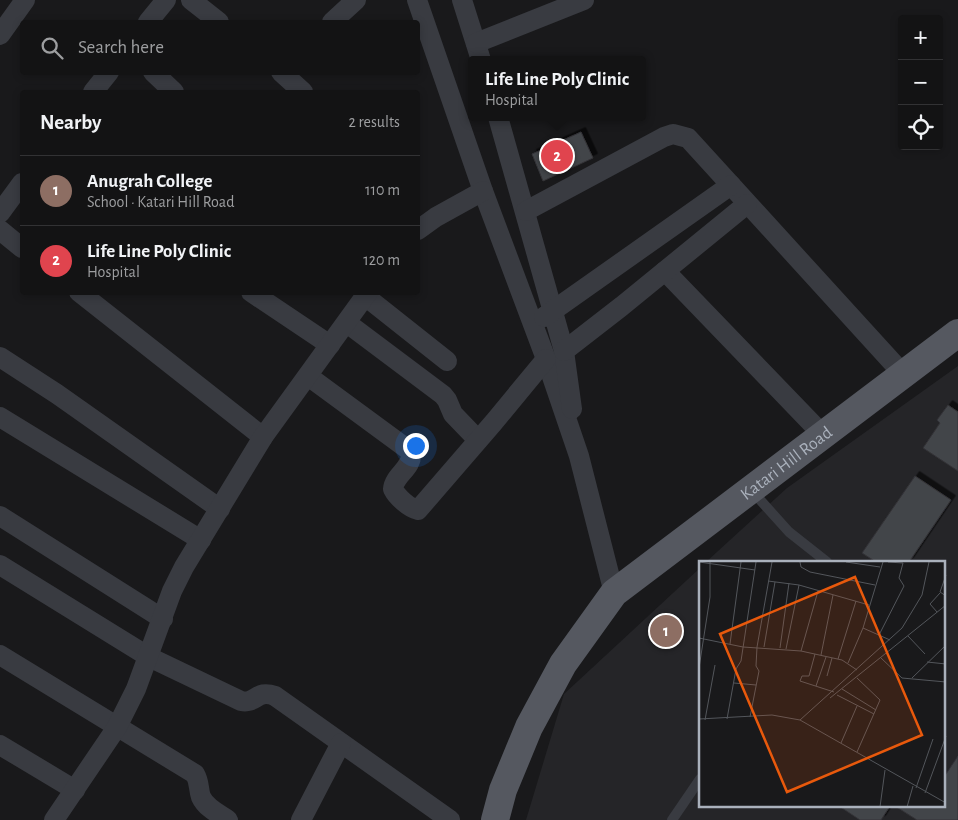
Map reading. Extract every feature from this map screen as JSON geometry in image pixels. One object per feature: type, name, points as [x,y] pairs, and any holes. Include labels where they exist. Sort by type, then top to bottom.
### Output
[{"type":"main road","name":"Katari Hill Road","points":[[495,820],[503,790],[529,726],[563,664],[614,593],[752,491],[958,333]]},
{"type":"street","points":[[0,34],[25,0]]},
{"type":"street","points":[[150,20],[166,0]]},
{"type":"street","points":[[191,0],[216,20]]},
{"type":"street","points":[[417,0],[483,191],[546,359],[579,456],[614,593]]},
{"type":"street","points":[[462,0],[478,51],[584,0]]},
{"type":"street","points":[[334,20],[352,1]]},
{"type":"street","points":[[95,90],[107,75]]},
{"type":"street","points":[[156,75],[172,90]]},
{"type":"street","points":[[284,75],[301,90]]},
{"type":"street","points":[[499,121],[564,351],[579,456]]},
{"type":"street","points":[[526,212],[674,134],[688,138],[904,374]]},
{"type":"street","points":[[533,326],[731,185]]},
{"type":"street","points":[[0,213],[20,186]]},
{"type":"street","points":[[420,223],[436,217],[483,191]]},
{"type":"street","points":[[564,351],[748,204]]},
{"type":"street","points":[[0,230],[20,246]]},
{"type":"street","points":[[665,272],[824,436]]},
{"type":"street","points":[[83,295],[263,437]]},
{"type":"street","points":[[255,295],[330,345]]},
{"type":"street","points":[[54,820],[117,728],[136,689],[172,592],[184,567],[263,437],[366,295]]},
{"type":"street","points":[[368,295],[447,361]]},
{"type":"street","points":[[346,323],[442,395],[447,400],[453,414],[478,440]]},
{"type":"street","points":[[0,357],[57,394],[220,509]]},
{"type":"street","points":[[308,376],[411,453],[410,462],[395,482],[393,489],[395,493],[414,509],[420,508],[546,359]]},
{"type":"street","points":[[0,417],[201,540]]},
{"type":"street","points":[[0,516],[163,619]]},
{"type":"street","points":[[0,565],[149,657],[241,701],[247,702],[261,694],[267,693],[275,696],[450,820]]},
{"type":"street","points":[[0,654],[117,728],[195,774],[205,803],[228,820]]},
{"type":"street","points":[[302,820],[341,743]]},
{"type":"street","points":[[0,745],[75,790]]},
{"type":"lane","points":[[752,491],[789,532],[826,561]]},
{"type":"lane","points":[[672,820],[699,780]]},
{"type":"shaded area","points":[[958,366],[958,820],[526,820],[564,694],[699,569],[699,808],[946,808],[946,561],[707,561],[787,488]]},
{"type":"building","points":[[581,132],[593,158],[543,181],[532,154]]},
{"type":"building","points":[[948,405],[958,412],[958,471],[923,448],[940,423],[937,420]]},
{"type":"building","points":[[915,476],[951,500],[910,561],[874,561],[862,553]]},
{"type":"building","points":[[958,756],[958,820],[917,820],[898,808],[946,808],[946,774]]},
{"type":"building","points":[[842,808],[889,808],[881,820],[860,820]]},
{"type":"place","name":"Life Line Poly Clinic","points":[[557,156]]},
{"type":"place","name":"Anugrah College","points":[[666,631]]}]
